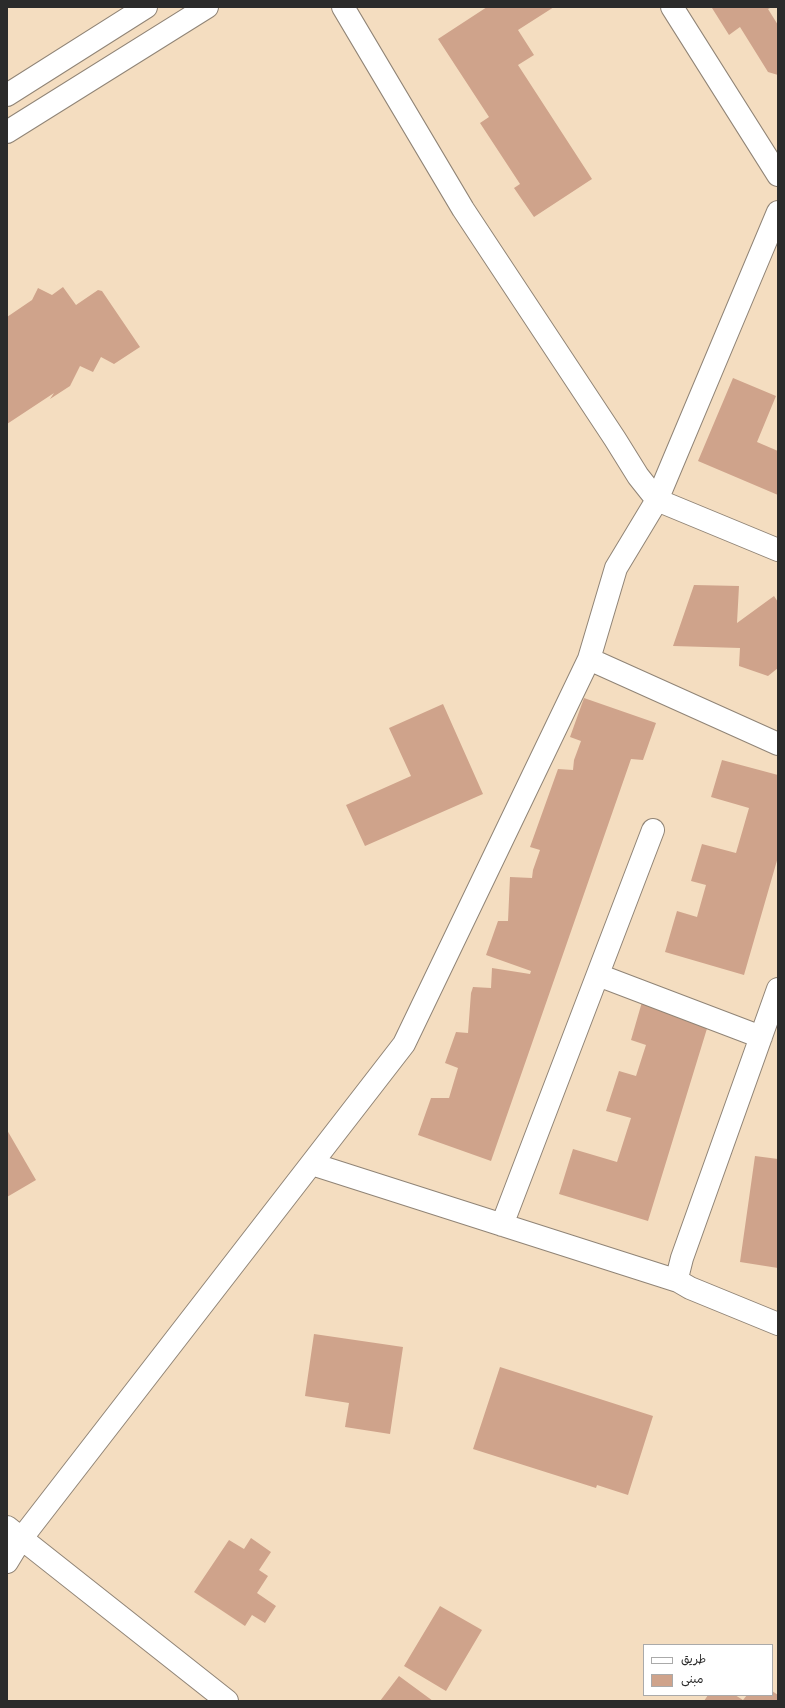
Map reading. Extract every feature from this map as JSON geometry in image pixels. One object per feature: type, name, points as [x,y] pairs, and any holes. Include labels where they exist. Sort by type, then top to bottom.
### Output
[{"type":"street","points":[[7,95],[146,7]]},
{"type":"street","points":[[7,132],[207,7]]},
{"type":"street","points":[[343,7],[463,209],[638,476],[656,500],[778,550]]},
{"type":"street","points":[[678,9],[778,175]]},
{"type":"street","points":[[7,1562],[14,1533],[312,1164],[404,1044],[589,659],[616,568],[656,500],[778,212]]},
{"type":"street","points":[[589,659],[778,744]]},
{"type":"street","points":[[502,1225],[653,830]]},
{"type":"street","points":[[598,975],[761,1037]]},
{"type":"street","points":[[678,1281],[682,1258],[778,990]]},
{"type":"street","points":[[312,1164],[678,1281],[690,1288],[778,1324]]},
{"type":"street","points":[[14,1533],[227,1701]]},
{"type":"building","points":[[487,7],[554,7],[518,30],[534,55],[518,65],[592,179],[534,217],[514,188],[520,184],[480,123],[489,117],[438,39]]},
{"type":"building","points":[[772,7],[768,9],[778,25],[778,75],[768,72],[740,27],[729,35],[712,8]]},
{"type":"building","points":[[63,287],[76,305],[98,290],[102,291],[140,347],[114,364],[101,357],[93,372],[80,366],[70,386],[50,399],[54,393],[7,424],[7,317],[32,300],[38,288],[52,295]]},
{"type":"building","points":[[733,378],[776,396],[757,442],[778,451],[778,495],[698,461]]},
{"type":"building","points":[[694,585],[739,586],[737,623],[774,596],[778,602],[778,668],[768,676],[739,666],[740,648],[673,646]]},
{"type":"building","points":[[584,698],[656,723],[643,760],[631,759],[491,1161],[418,1135],[431,1098],[449,1098],[458,1068],[445,1063],[456,1032],[468,1033],[471,993],[473,987],[491,988],[492,968],[530,974],[531,971],[486,955],[498,921],[508,921],[510,877],[532,878],[533,870],[540,850],[530,847],[558,769],[573,770],[574,760],[581,741],[570,737]]},
{"type":"building","points":[[443,704],[483,794],[365,846],[346,805],[411,776],[389,728]]},
{"type":"building","points":[[722,760],[778,775],[778,857],[744,975],[665,952],[677,911],[697,917],[706,885],[691,881],[702,844],[736,853],[749,808],[711,797]]},
{"type":"building","points":[[642,1002],[709,1022],[648,1221],[559,1194],[573,1149],[617,1162],[631,1118],[606,1111],[619,1071],[636,1076],[646,1045],[631,1040]]},
{"type":"building","points":[[7,1130],[36,1180],[7,1197]]},
{"type":"building","points":[[755,1156],[778,1159],[778,1268],[740,1262]]},
{"type":"building","points":[[314,1334],[403,1347],[390,1434],[345,1427],[349,1403],[305,1396]]},
{"type":"building","points":[[500,1367],[653,1416],[628,1495],[597,1485],[596,1488],[473,1449]]},
{"type":"building","points":[[251,1538],[271,1552],[259,1570],[268,1576],[257,1593],[276,1606],[265,1623],[252,1615],[245,1626],[194,1592],[229,1540],[244,1549]]},
{"type":"building","points":[[440,1606],[482,1630],[446,1691],[404,1666]]},
{"type":"building","points":[[399,1676],[433,1701],[380,1701]]},
{"type":"building","points":[[773,1692],[778,1695],[778,1701],[704,1701],[707,1696],[737,1696],[743,1700],[746,1696],[773,1696]]}]
